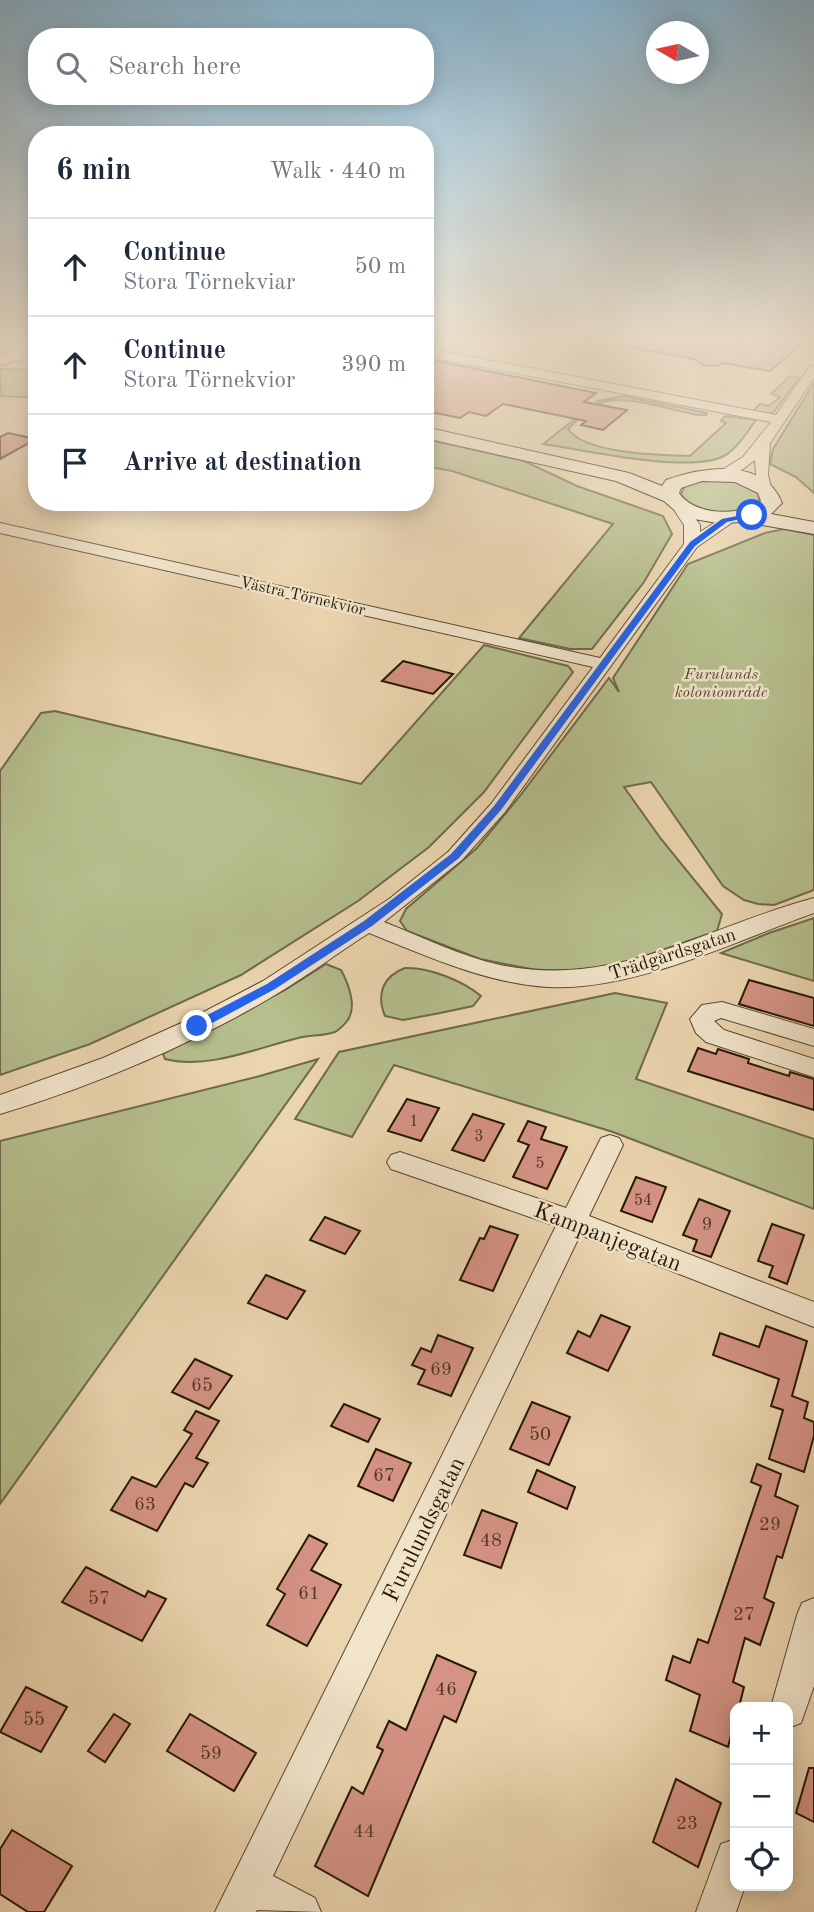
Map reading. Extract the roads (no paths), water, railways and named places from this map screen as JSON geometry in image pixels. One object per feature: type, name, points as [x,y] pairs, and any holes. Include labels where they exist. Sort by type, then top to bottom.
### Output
[{"type":"main road","points":[[434,434],[622,477],[702,514],[814,528]]},
{"type":"main road","points":[[529,454],[633,470],[745,479],[814,517]]},
{"type":"main road","points":[[674,501],[669,490],[673,484],[710,475]]},
{"type":"main road","points":[[739,517],[767,508],[768,493]]},
{"type":"street","points":[[710,475],[740,467],[764,443],[774,427]]},
{"type":"street","points":[[764,443],[761,467],[768,493]]},
{"type":"street","points":[[674,501],[692,525],[692,544]]},
{"type":"street","points":[[0,1105],[112,1064],[197,1026],[271,987],[368,924],[455,856],[498,808],[692,544],[739,517]]},
{"type":"street","name":"Västra Törnekvior","points":[[0,528],[605,664]]},
{"type":"street","points":[[8,543],[24,533]]},
{"type":"street","name":"Trädgårdsgatan","points":[[368,924],[498,972],[548,979],[595,977],[647,965],[814,905]]},
{"type":"street","points":[[814,1038],[722,1010],[710,1011],[702,1019],[704,1027],[715,1036],[814,1068]]},
{"type":"street","name":"Furulundsgatan","points":[[242,1898],[610,1145]]},
{"type":"street","name":"Kampanjegatan","points":[[400,1162],[573,1222],[814,1315]]},
{"type":"street","points":[[800,1692],[814,1615]]},
{"type":"street","points":[[716,1912],[730,1872]]},
{"type":"street","points":[[242,1898],[301,1912]]},
{"type":"park label","name":"Furulunds koloniområde","points":[[721,682]]}]
